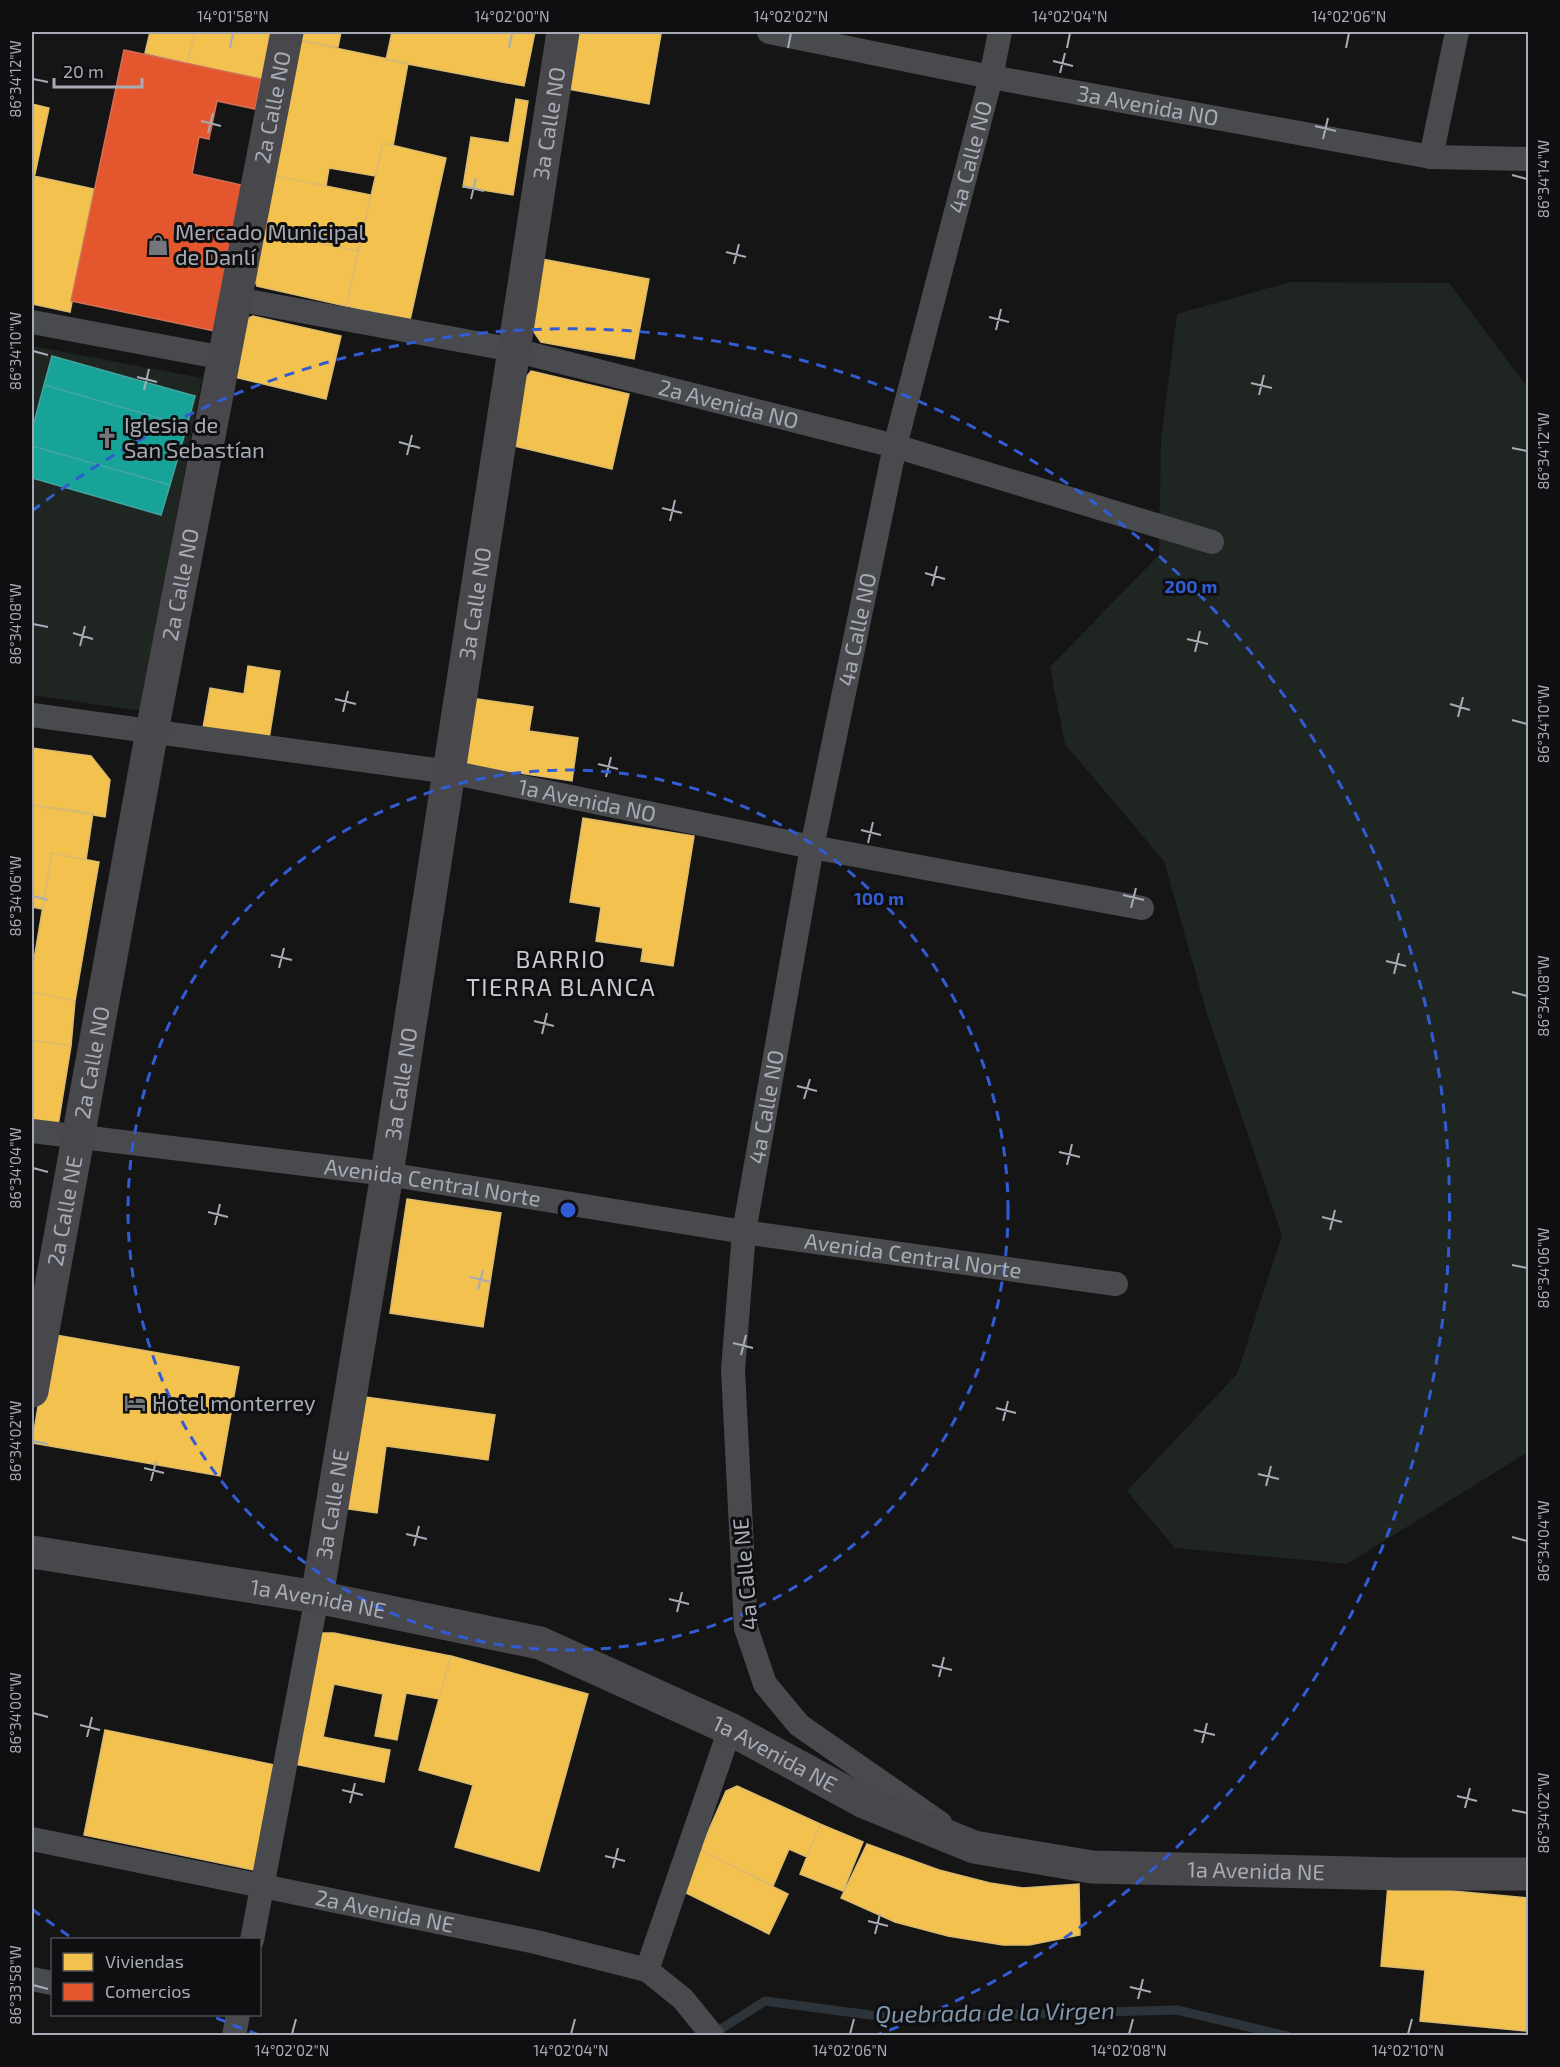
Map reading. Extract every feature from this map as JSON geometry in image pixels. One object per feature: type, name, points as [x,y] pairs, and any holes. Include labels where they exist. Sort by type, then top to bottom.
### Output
[{"type":"main road","name":"2a Calle NO","points":[[78,1136],[152,731],[287,32]]},
{"type":"main road","name":"3a Calle NO","points":[[387,1174],[563,32]]},
{"type":"main road","name":"2a Calle NE","points":[[32,1391],[78,1136]]},
{"type":"main road","name":"3a Calle NE","points":[[316,1597],[387,1174]]},
{"type":"main road","name":"1a Avenida NE","points":[[32,1552],[316,1597],[540,1643],[730,1729],[864,1802],[974,1847],[1092,1867],[1398,1874],[1528,1874]]},
{"type":"street","name":"3a Avenida NO","points":[[769,32],[991,77],[1431,157],[1528,159]]},
{"type":"street","name":"4a Calle NO","points":[[744,1232],[812,847],[895,446],[991,77],[1000,32]]},
{"type":"street","points":[[1431,157],[1457,32]]},
{"type":"street","name":"2a Avenida NO","points":[[236,299],[514,350],[895,446],[1212,542]]},
{"type":"street","points":[[32,322],[224,358]]},
{"type":"street","name":"1a Avenida NO","points":[[32,715],[450,772],[812,847],[1142,908]]},
{"type":"street","name":"Avenida Central Norte","points":[[32,1131],[387,1174],[744,1232],[1116,1284]]},
{"type":"street","name":"4a Calle NE","points":[[744,1232],[733,1370],[746,1628],[765,1684],[799,1725],[974,1847]]},
{"type":"street","name":"3a Calle NE","points":[[252,1938],[316,1597]]},
{"type":"street","points":[[647,1970],[730,1729]]},
{"type":"street","name":"2a Avenida NE","points":[[32,1839],[536,1942],[647,1970],[683,1999],[713,2036]]},
{"type":"street","points":[[32,1978],[51,1983]]},
{"type":"shaded area","points":[[1290,282],[1449,283],[1528,388],[1528,1452],[1347,1564],[1175,1548],[1127,1491],[1237,1374],[1282,1235],[1208,1017],[1164,861],[1065,744],[1050,667],[1159,555],[1161,440],[1177,314]]},
{"type":"shaded area","points":[[32,346],[202,378],[140,711],[32,695]]},
{"type":"building: Viviendas","points":[[150,32],[195,32],[187,63],[145,53]]},
{"type":"building: Viviendas","points":[[195,32],[271,32],[261,79],[187,63]]},
{"type":"building: Viviendas","points":[[294,32],[341,32],[338,47],[292,39]]},
{"type":"building: Viviendas","points":[[392,32],[535,32],[524,86],[386,60]]},
{"type":"building: Viviendas","points":[[573,32],[661,34],[649,104],[562,88]]},
{"type":"building: Viviendas","points":[[292,39],[408,63],[393,146],[383,143],[375,176],[329,168],[326,186],[266,174]]},
{"type":"building: Viviendas","points":[[516,99],[528,101],[513,195],[463,187],[471,137],[509,143]]},
{"type":"building: Viviendas","points":[[32,104],[49,108],[32,188]]},
{"type":"building: Viviendas","points":[[383,143],[446,158],[410,320],[346,306]]},
{"type":"building: Viviendas","points":[[266,174],[371,195],[358,251],[255,230]]},
{"type":"building: Viviendas","points":[[34,176],[94,189],[70,312],[32,304],[32,188]]},
{"type":"building: Viviendas","points":[[255,230],[358,251],[346,306],[257,286],[248,266]]},
{"type":"building: Viviendas","points":[[542,259],[649,279],[634,359],[541,342],[529,325]]},
{"type":"building: Viviendas","points":[[253,316],[341,336],[326,399],[226,375],[246,319]]},
{"type":"building: Viviendas","points":[[531,371],[629,394],[612,469],[506,444],[519,386]]},
{"type":"building: Viviendas","points":[[248,666],[280,671],[269,739],[203,728],[210,688],[244,694]]},
{"type":"building: Viviendas","points":[[471,698],[533,707],[529,731],[578,738],[572,781],[461,764]]},
{"type":"building: Viviendas","points":[[32,748],[91,756],[110,780],[105,817],[32,805]]},
{"type":"building: Viviendas","points":[[32,805],[93,813],[86,860],[52,853],[42,909],[32,907]]},
{"type":"building: Viviendas","points":[[583,818],[694,836],[673,966],[641,961],[643,948],[596,941],[601,907],[570,902]]},
{"type":"building: Viviendas","points":[[52,853],[99,862],[75,1001],[32,992],[32,971]]},
{"type":"building: Viviendas","points":[[32,992],[75,1001],[71,1046],[32,1040]]},
{"type":"building: Viviendas","points":[[32,1040],[71,1046],[58,1126],[32,1122]]},
{"type":"building: Viviendas","points":[[407,1199],[501,1213],[483,1327],[390,1313]]},
{"type":"building: Viviendas","name":"Hotel monterrey","points":[[50,1334],[239,1367],[220,1476],[32,1443]]},
{"type":"building: Viviendas","points":[[358,1396],[495,1415],[488,1460],[386,1446],[377,1513],[342,1508]]},
{"type":"building: Viviendas","points":[[322,1633],[334,1633],[451,1656],[439,1699],[406,1693],[397,1740],[375,1736],[383,1694],[334,1684],[323,1737],[390,1750],[384,1782],[289,1763]]},
{"type":"building: Viviendas","points":[[451,1656],[588,1694],[539,1871],[455,1847],[473,1785],[419,1770]]},
{"type":"building: Viviendas","points":[[105,1730],[275,1765],[254,1870],[84,1835]]},
{"type":"building: Viviendas","points":[[737,1786],[820,1824],[807,1857],[789,1849],[773,1886],[700,1850],[726,1791]]},
{"type":"building: Viviendas","points":[[820,1824],[863,1842],[843,1891],[800,1874]]},
{"type":"building: Viviendas","points":[[867,1844],[939,1870],[990,1883],[1023,1888],[1079,1884],[1080,1935],[1029,1945],[1003,1945],[948,1936],[895,1922],[841,1898]]},
{"type":"building: Viviendas","points":[[700,1850],[788,1894],[769,1934],[680,1890]]},
{"type":"building: Viviendas","points":[[1388,1885],[1528,1898],[1526,2031],[1420,2021],[1425,1970],[1381,1966]]},
{"type":"building: Comercios","name":"Mercado Municipal de Danlí","points":[[124,50],[261,79],[255,109],[217,101],[209,139],[199,137],[192,174],[246,186],[215,331],[71,301]]},
{"type":"building: Público","points":[[52,356],[195,396],[187,426],[44,385]]},
{"type":"building: Público","name":"Iglesia de San Sebastían","points":[[44,385],[187,426],[170,485],[32,446],[32,430]]},
{"type":"building: Público","points":[[32,446],[170,485],[161,515],[32,478]]},
{"type":"waterway","name":"Quebrada de la Virgen","points":[[713,2034],[765,2001],[893,2018],[1177,2010],[1287,2036]]},
{"type":"place","name":"Mercado Municipal de Danlí","points":[[158,245]]},
{"type":"place","name":"Iglesia de San Sebastían","points":[[107,438]]},
{"type":"place","name":"Hotel monterrey","points":[[135,1403]]},
{"type":"district","name":"BARRIO TIERRA BLANCA","points":[[561,974]]}]
